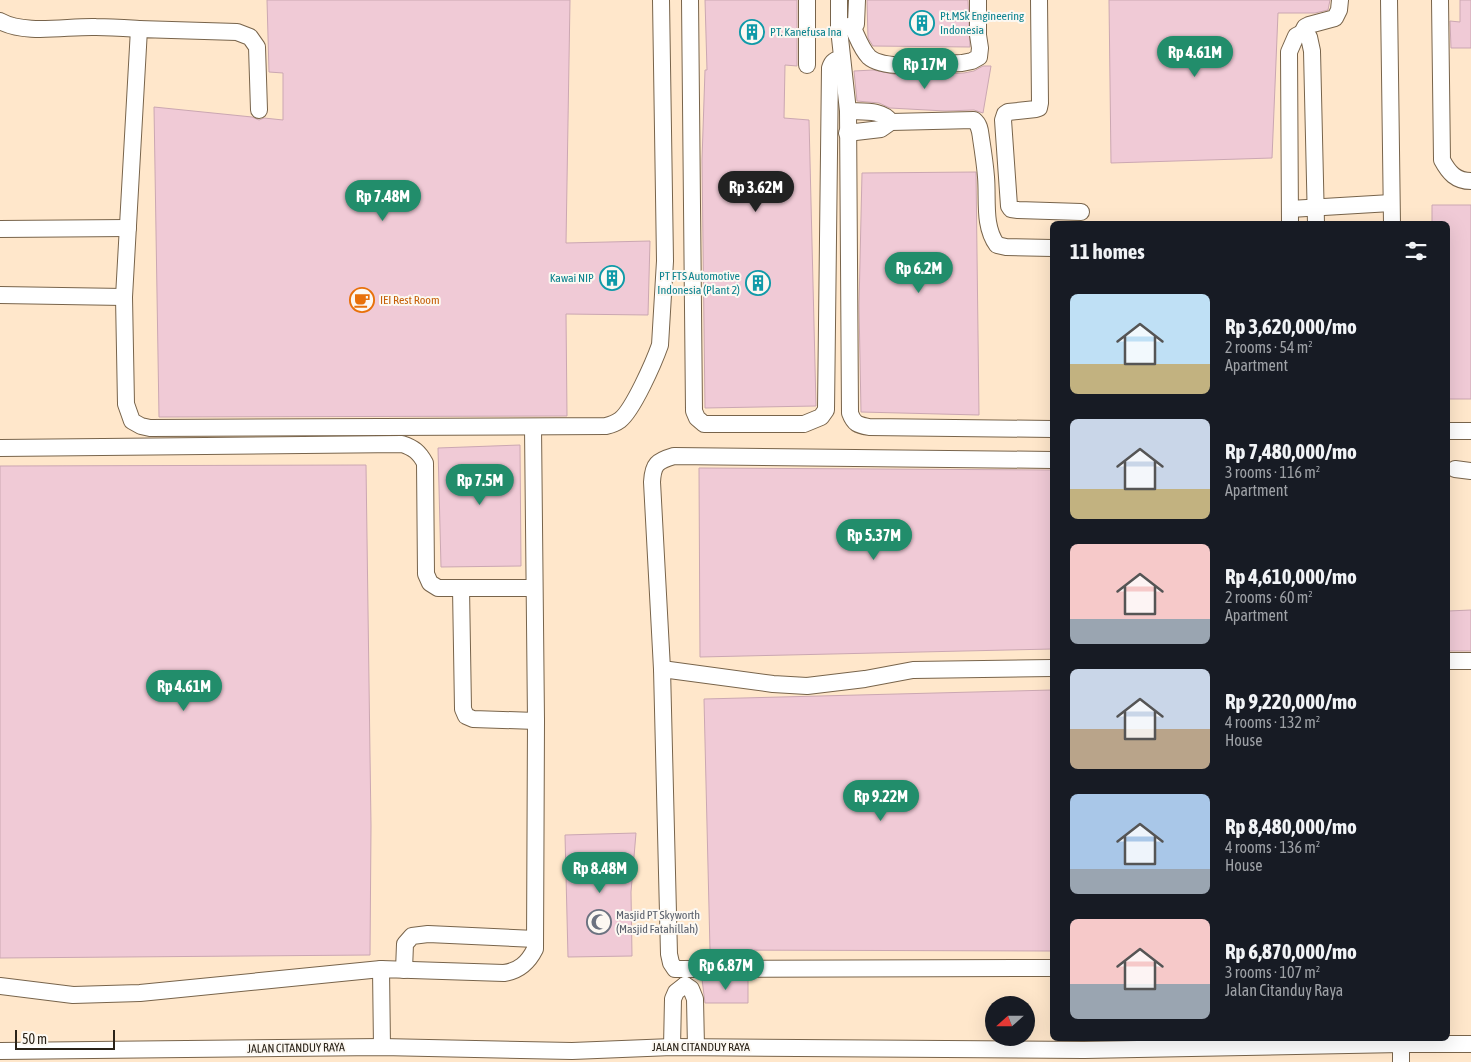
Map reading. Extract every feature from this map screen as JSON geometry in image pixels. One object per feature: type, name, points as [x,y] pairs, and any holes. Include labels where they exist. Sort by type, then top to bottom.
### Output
[{"type":"street","points":[[138,29],[124,297],[126,404],[132,421],[150,428],[606,426],[619,421],[628,412],[660,344],[666,261],[662,0]]},
{"type":"street","points":[[690,0],[694,411],[697,418],[704,424],[804,424],[814,422],[826,410],[830,68],[836,59],[842,59]]},
{"type":"street","points":[[807,0],[807,65]]},
{"type":"street","points":[[839,0],[846,27],[842,59],[848,111],[850,413],[853,421],[858,425],[869,427],[1050,428]]},
{"type":"street","points":[[846,27],[856,24],[857,0]]},
{"type":"street","points":[[846,27],[869,56],[880,64],[962,64],[979,57],[978,0]]},
{"type":"street","points":[[1039,0],[1039,108],[1008,112],[1003,120],[1009,206],[1011,209],[1018,210],[1081,212]]},
{"type":"street","points":[[1340,0],[1340,10],[1335,18],[1306,27],[1302,33],[1296,36],[1289,52],[1290,216],[1316,216],[1392,203]]},
{"type":"street","points":[[1389,0],[1392,221]]},
{"type":"street","points":[[1440,0],[1442,160],[1450,174],[1462,181],[1471,181]]},
{"type":"street","points":[[0,21],[23,29],[97,27],[237,32],[250,38],[257,47],[259,110]]},
{"type":"street","points":[[1302,33],[1309,37],[1312,51],[1316,216]]},
{"type":"street","points":[[848,111],[881,114],[891,122]]},
{"type":"street","points":[[847,133],[881,129],[891,122],[974,120],[979,127],[983,148],[987,215],[994,241],[997,245],[1006,248],[1050,248]]},
{"type":"street","points":[[1290,166],[1315,166]]},
{"type":"street","points":[[0,229],[128,228]]},
{"type":"street","points":[[0,295],[124,297]]},
{"type":"street","points":[[0,986],[74,994],[140,993],[381,969],[504,973],[514,972],[530,959],[535,949],[536,721],[533,427]]},
{"type":"street","points":[[1450,431],[1471,431]]},
{"type":"street","points":[[0,448],[402,444],[413,447],[425,463],[426,574],[430,583],[438,588],[534,588]]},
{"type":"street","points":[[696,1047],[695,999],[684,977],[671,963],[669,954],[662,669],[652,469],[660,460],[674,456],[1050,460]]},
{"type":"street","points":[[461,588],[463,709],[466,716],[473,719],[536,721]]},
{"type":"street","points":[[1450,661],[1471,661]]},
{"type":"street","points":[[662,669],[773,684],[807,686],[865,679],[913,670],[1050,668]]},
{"type":"street","points":[[404,970],[405,944],[412,936],[428,934],[535,939]]},
{"type":"street","points":[[684,977],[1050,968]]},
{"type":"street","points":[[381,969],[382,1047]]},
{"type":"street","points":[[672,1047],[674,999],[684,977]]},
{"type":"street","points":[[1401,1041],[1401,1062]]},
{"type":"street","name":"JALAN CITANDUY RAYA","points":[[0,1051],[382,1047],[572,1056],[672,1047],[696,1047],[1084,1056],[1401,1041],[1471,1044]]},
{"type":"building","name":"IEI Rest Room","points":[[267,0],[570,0],[566,243],[650,241],[648,315],[566,314],[567,416],[159,417],[154,107],[252,117],[259,120],[264,118],[283,120],[283,73],[269,72]]},
{"type":"building","name":"PT FTS Automotive Indonesia (Plant 2)","points":[[705,0],[797,0],[797,66],[785,65],[784,118],[809,120],[816,406],[705,408],[702,160],[705,70],[707,70]]},
{"type":"building","name":"Pt.MSk Engineering Indonesia","points":[[867,0],[968,0],[970,47],[873,46],[868,38]]},
{"type":"building","points":[[1109,0],[1330,0],[1328,10],[1315,13],[1278,13],[1272,158],[1111,163]]},
{"type":"building","points":[[1460,0],[1471,0],[1471,48],[1451,48],[1450,21],[1460,22]]},
{"type":"building","points":[[983,66],[991,66],[983,113],[974,110],[945,111],[890,108],[879,103],[857,101],[854,71],[873,70],[898,75],[927,75],[964,73],[974,71]]},
{"type":"building","points":[[976,172],[979,415],[861,412],[859,306],[862,173]]},
{"type":"building","points":[[1432,205],[1471,205],[1471,399],[1450,399],[1450,221],[1432,221]]},
{"type":"building","points":[[520,445],[521,566],[441,567],[438,448]]},
{"type":"building","points":[[366,465],[371,826],[370,955],[0,958],[0,466]]},
{"type":"building","points":[[699,468],[1050,470],[1050,649],[700,657]]},
{"type":"building","points":[[1471,610],[1471,651],[1450,651],[1450,611]]},
{"type":"building","points":[[1050,690],[1050,951],[710,950],[704,699]]},
{"type":"building","name":"Masjid PT Skyworth (Masjid Fatahillah)","points":[[636,833],[631,892],[632,956],[568,957],[565,835]]},
{"type":"building","points":[[702,979],[748,979],[748,1003],[705,1003]]},
{"type":"place","name":"Pt.MSk Engineering Indonesia","points":[[922,23]]},
{"type":"place","name":"PT. Kanefusa Ina","points":[[752,32]]},
{"type":"place","name":"Kawai NIP","points":[[612,278]]},
{"type":"place","name":"PT FTS Automotive Indonesia (Plant 2)","points":[[758,283]]},
{"type":"place","name":"IEI Rest Room","points":[[362,300]]},
{"type":"place","name":"Masjid PT Skyworth (Masjid Fatahillah)","points":[[599,922]]}]
